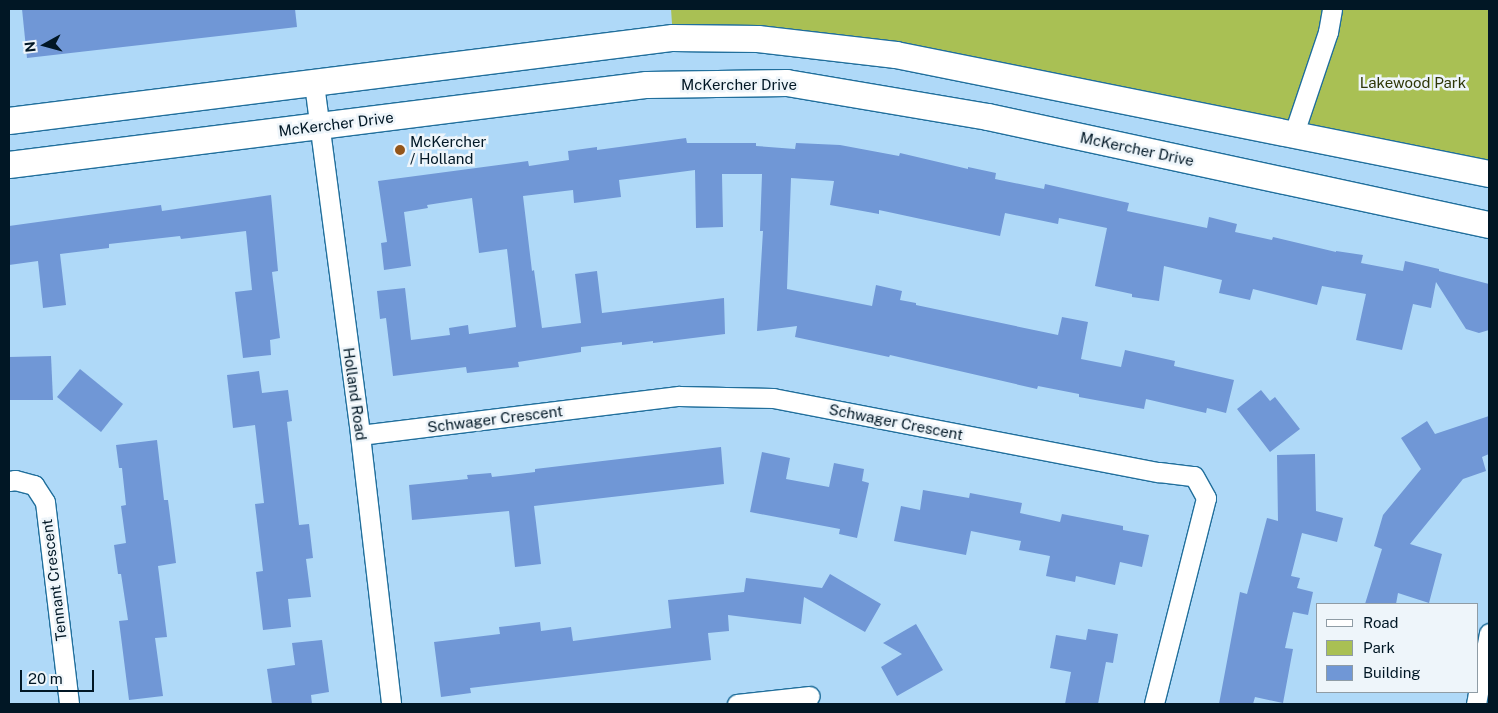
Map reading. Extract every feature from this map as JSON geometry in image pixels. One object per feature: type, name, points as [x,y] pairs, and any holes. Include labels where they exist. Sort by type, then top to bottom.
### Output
[{"type":"main road","points":[[9,121],[673,38],[758,39],[896,54],[1489,174]]},
{"type":"main road","name":"McKercher Drive","points":[[9,165],[647,85],[787,83],[988,117],[1489,225]]},
{"type":"street","points":[[1294,134],[1328,32],[1332,9]]},
{"type":"street","name":"Holland Road","points":[[314,84],[360,435],[391,704]]},
{"type":"street","name":"Schwager Crescent","points":[[360,435],[679,396],[773,398],[1160,472],[1194,476],[1206,498],[1154,704]]},
{"type":"street","name":"Tennant Crescent","points":[[9,481],[15,480],[34,485],[45,502],[69,704]]},
{"type":"street","points":[[1476,704],[1489,633]]},
{"type":"street","points":[[738,704],[810,696]]},
{"type":"green space","name":"Lakewood Park","points":[[671,9],[1489,9],[1489,175],[896,55],[673,38]]},
{"type":"building","points":[[22,9],[295,9],[297,27],[27,58]]},
{"type":"building","points":[[686,138],[687,143],[756,143],[756,146],[795,149],[796,143],[840,145],[899,156],[900,153],[968,169],[968,167],[996,173],[995,179],[1044,189],[1045,184],[1129,203],[1127,211],[1207,228],[1209,217],[1237,224],[1235,232],[1272,240],[1273,237],[1336,252],[1363,255],[1361,263],[1403,271],[1405,261],[1439,269],[1439,271],[1489,284],[1489,330],[1479,333],[1466,329],[1436,282],[1431,308],[1413,304],[1402,350],[1356,340],[1366,294],[1322,286],[1317,305],[1253,289],[1250,300],[1219,293],[1222,280],[1164,266],[1159,301],[1132,297],[1132,294],[1095,286],[1107,228],[1059,218],[1058,224],[1005,213],[1000,236],[879,210],[879,214],[830,205],[834,181],[791,178],[787,289],[872,306],[876,285],[902,291],[900,300],[916,303],[916,305],[1058,335],[1062,317],[1088,322],[1081,359],[1121,367],[1125,350],[1175,361],[1174,366],[1234,380],[1226,413],[1207,408],[1206,413],[1146,399],[1144,409],[1079,397],[1079,394],[1038,386],[1037,389],[890,355],[889,357],[795,337],[797,326],[757,331],[763,231],[760,231],[762,174],[722,174],[723,227],[696,228],[695,170],[619,180],[621,197],[574,203],[573,190],[523,196],[532,271],[534,270],[542,328],[581,323],[575,274],[597,271],[602,313],[724,298],[725,334],[653,343],[653,341],[622,345],[622,342],[581,347],[581,352],[518,362],[519,367],[467,373],[466,367],[393,376],[386,318],[380,319],[377,291],[405,288],[411,340],[450,335],[449,328],[468,325],[469,334],[516,327],[507,249],[479,253],[472,198],[427,205],[428,208],[404,212],[411,266],[384,270],[381,243],[387,242],[378,181],[528,161],[529,166],[569,160],[568,151],[597,147],[597,150]]},
{"type":"building","points":[[271,195],[278,271],[272,272],[280,338],[270,340],[271,355],[243,358],[235,292],[252,290],[246,231],[181,239],[180,236],[109,244],[109,248],[60,254],[66,305],[43,308],[38,261],[9,265],[9,226],[161,205],[162,211]]},
{"type":"building","points":[[51,356],[53,400],[9,400],[9,357]]},
{"type":"building","points":[[80,369],[123,404],[101,432],[57,397]]},
{"type":"building","points":[[259,371],[262,393],[288,390],[292,421],[287,422],[299,525],[309,524],[313,558],[306,559],[311,597],[288,599],[291,627],[263,630],[256,572],[263,571],[255,504],[264,503],[255,425],[233,428],[227,375]]},
{"type":"building","points":[[1261,390],[1270,401],[1275,397],[1300,429],[1270,452],[1237,409]]},
{"type":"building","points":[[1489,416],[1489,454],[1482,457],[1486,471],[1463,479],[1410,544],[1442,554],[1429,603],[1398,593],[1396,603],[1365,603],[1382,549],[1374,546],[1383,515],[1421,469],[1401,438],[1427,421],[1435,434]]},
{"type":"building","points":[[157,440],[164,500],[168,500],[176,563],[158,566],[167,637],[155,638],[163,696],[129,700],[119,621],[128,620],[121,574],[118,574],[114,545],[126,543],[121,506],[126,505],[122,468],[119,468],[116,445]]},
{"type":"building","points":[[721,447],[724,484],[534,506],[541,564],[515,567],[509,511],[412,520],[409,485],[468,479],[467,475],[491,473],[492,477],[535,472],[535,469]]},
{"type":"building","points":[[762,452],[790,458],[786,479],[829,487],[834,463],[864,469],[862,481],[869,483],[857,538],[839,534],[840,529],[750,512]]},
{"type":"building","points":[[1315,454],[1316,511],[1343,518],[1337,542],[1302,533],[1291,576],[1300,578],[1297,588],[1313,592],[1308,615],[1293,612],[1285,648],[1293,649],[1283,703],[1255,697],[1253,704],[1219,704],[1240,592],[1247,594],[1267,518],[1278,521],[1277,455]]},
{"type":"building","points":[[923,490],[969,498],[970,493],[1022,503],[1020,513],[1060,522],[1062,514],[1123,526],[1123,530],[1149,535],[1142,567],[1120,562],[1115,585],[1076,576],[1075,582],[1046,576],[1050,556],[1019,550],[1021,541],[971,531],[966,555],[894,541],[901,506],[920,510]]},
{"type":"building","points":[[830,574],[881,604],[865,632],[804,597],[801,624],[728,615],[729,631],[708,633],[711,660],[470,688],[471,693],[441,697],[434,642],[500,634],[499,627],[540,622],[541,631],[571,627],[573,641],[671,628],[668,600],[744,592],[746,578],[822,588]]},
{"type":"building","points":[[916,624],[943,670],[897,696],[881,667],[902,654],[883,643]]},
{"type":"building","points":[[1088,629],[1118,634],[1113,663],[1106,662],[1098,704],[1065,704],[1071,672],[1050,668],[1056,635],[1086,640]]},
{"type":"building","points":[[322,640],[329,692],[311,695],[312,704],[272,704],[267,669],[295,665],[292,643]]},
{"type":"place","name":"McKercher / Holland","points":[[400,150]]}]
